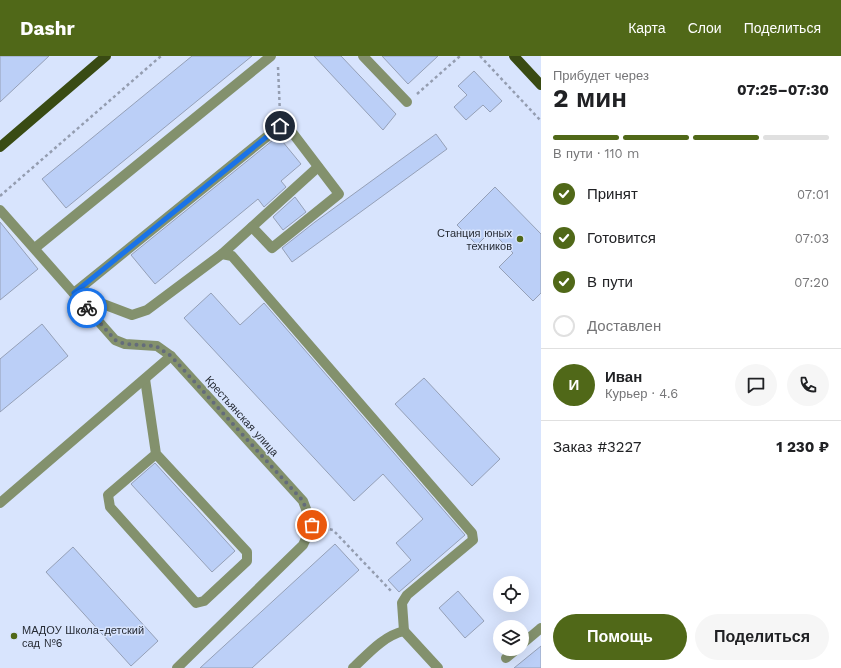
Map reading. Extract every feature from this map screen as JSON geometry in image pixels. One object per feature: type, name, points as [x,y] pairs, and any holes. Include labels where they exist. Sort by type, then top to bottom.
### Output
[{"type":"main road","points":[[0,146],[106,56]]},
{"type":"main road","points":[[514,56],[541,85]]},
{"type":"lane","points":[[35,248],[271,56]]},
{"type":"lane","points":[[363,56],[407,102]]},
{"type":"lane","points":[[74,293],[280,126],[288,127],[339,194],[272,248],[252,227]]},
{"type":"lane","points":[[74,293],[132,315],[147,310],[222,254],[318,166]]},
{"type":"lane","name":"Крестьянская улица","points":[[0,210],[115,340],[125,344],[156,346],[171,356],[303,501],[312,525]]},
{"type":"lane","points":[[222,254],[232,256],[472,533],[473,540],[407,595],[402,603],[404,631],[438,668]]},
{"type":"lane","points":[[0,504],[171,356]]},
{"type":"lane","points":[[145,379],[156,454],[247,552],[247,560],[204,601],[196,603],[110,507],[108,495],[156,454]]},
{"type":"lane","points":[[177,668],[303,545],[312,525]]},
{"type":"lane","points":[[529,638],[541,628]]},
{"type":"lane","points":[[353,668],[382,641],[397,632],[404,631]]},
{"type":"path","points":[[0,197],[161,56]]},
{"type":"path","points":[[407,102],[460,56]]},
{"type":"path","points":[[480,56],[541,121]]},
{"type":"path","points":[[278,64],[280,126]]},
{"type":"path","points":[[312,525],[333,530],[402,603]]},
{"type":"building","points":[[0,56],[49,56],[0,102]]},
{"type":"building","points":[[192,56],[252,56],[66,208],[42,179]]},
{"type":"building","points":[[314,56],[341,56],[396,114],[383,130]]},
{"type":"building","points":[[382,56],[438,56],[408,84]]},
{"type":"building","points":[[474,71],[502,101],[490,112],[483,105],[466,120],[454,107],[467,95],[458,86]]},
{"type":"building","points":[[436,134],[447,149],[292,262],[282,248],[315,222]]},
{"type":"building","points":[[278,136],[301,164],[281,181],[286,187],[264,207],[258,199],[155,284],[131,255]]},
{"type":"building","name":"Станция юных техников","points":[[495,187],[541,234],[541,293],[533,301],[499,267],[513,253],[491,231],[477,245],[457,225]]},
{"type":"building","points":[[295,197],[306,212],[283,230],[273,217]]},
{"type":"building","points":[[0,222],[38,269],[0,300]]},
{"type":"building","points":[[211,293],[240,325],[264,303],[465,535],[399,592],[388,580],[411,560],[396,543],[423,519],[383,474],[354,501],[184,318]]},
{"type":"building","points":[[42,324],[68,356],[0,412],[0,359]]},
{"type":"building","points":[[424,378],[500,459],[472,486],[395,404]]},
{"type":"building","points":[[155,463],[235,551],[212,572],[131,484]]},
{"type":"building","points":[[335,544],[359,570],[252,668],[200,668]]},
{"type":"building","points":[[73,547],[158,641],[131,666],[46,572]]},
{"type":"building","points":[[458,591],[484,621],[465,638],[439,608]]},
{"type":"building","points":[[541,646],[541,668],[514,668],[529,656]]},
{"type":"way so far","points":[[87,308],[115,340],[125,344],[156,346],[171,356],[303,501],[312,525]]},
{"type":"place","name":"Станция юных техников","points":[[520,239]]},
{"type":"place","name":"МАДОУ Школа-детский сад №6","points":[[14,636]]},
{"type":"route","points":[[87,308],[74,293],[280,126]]}]
